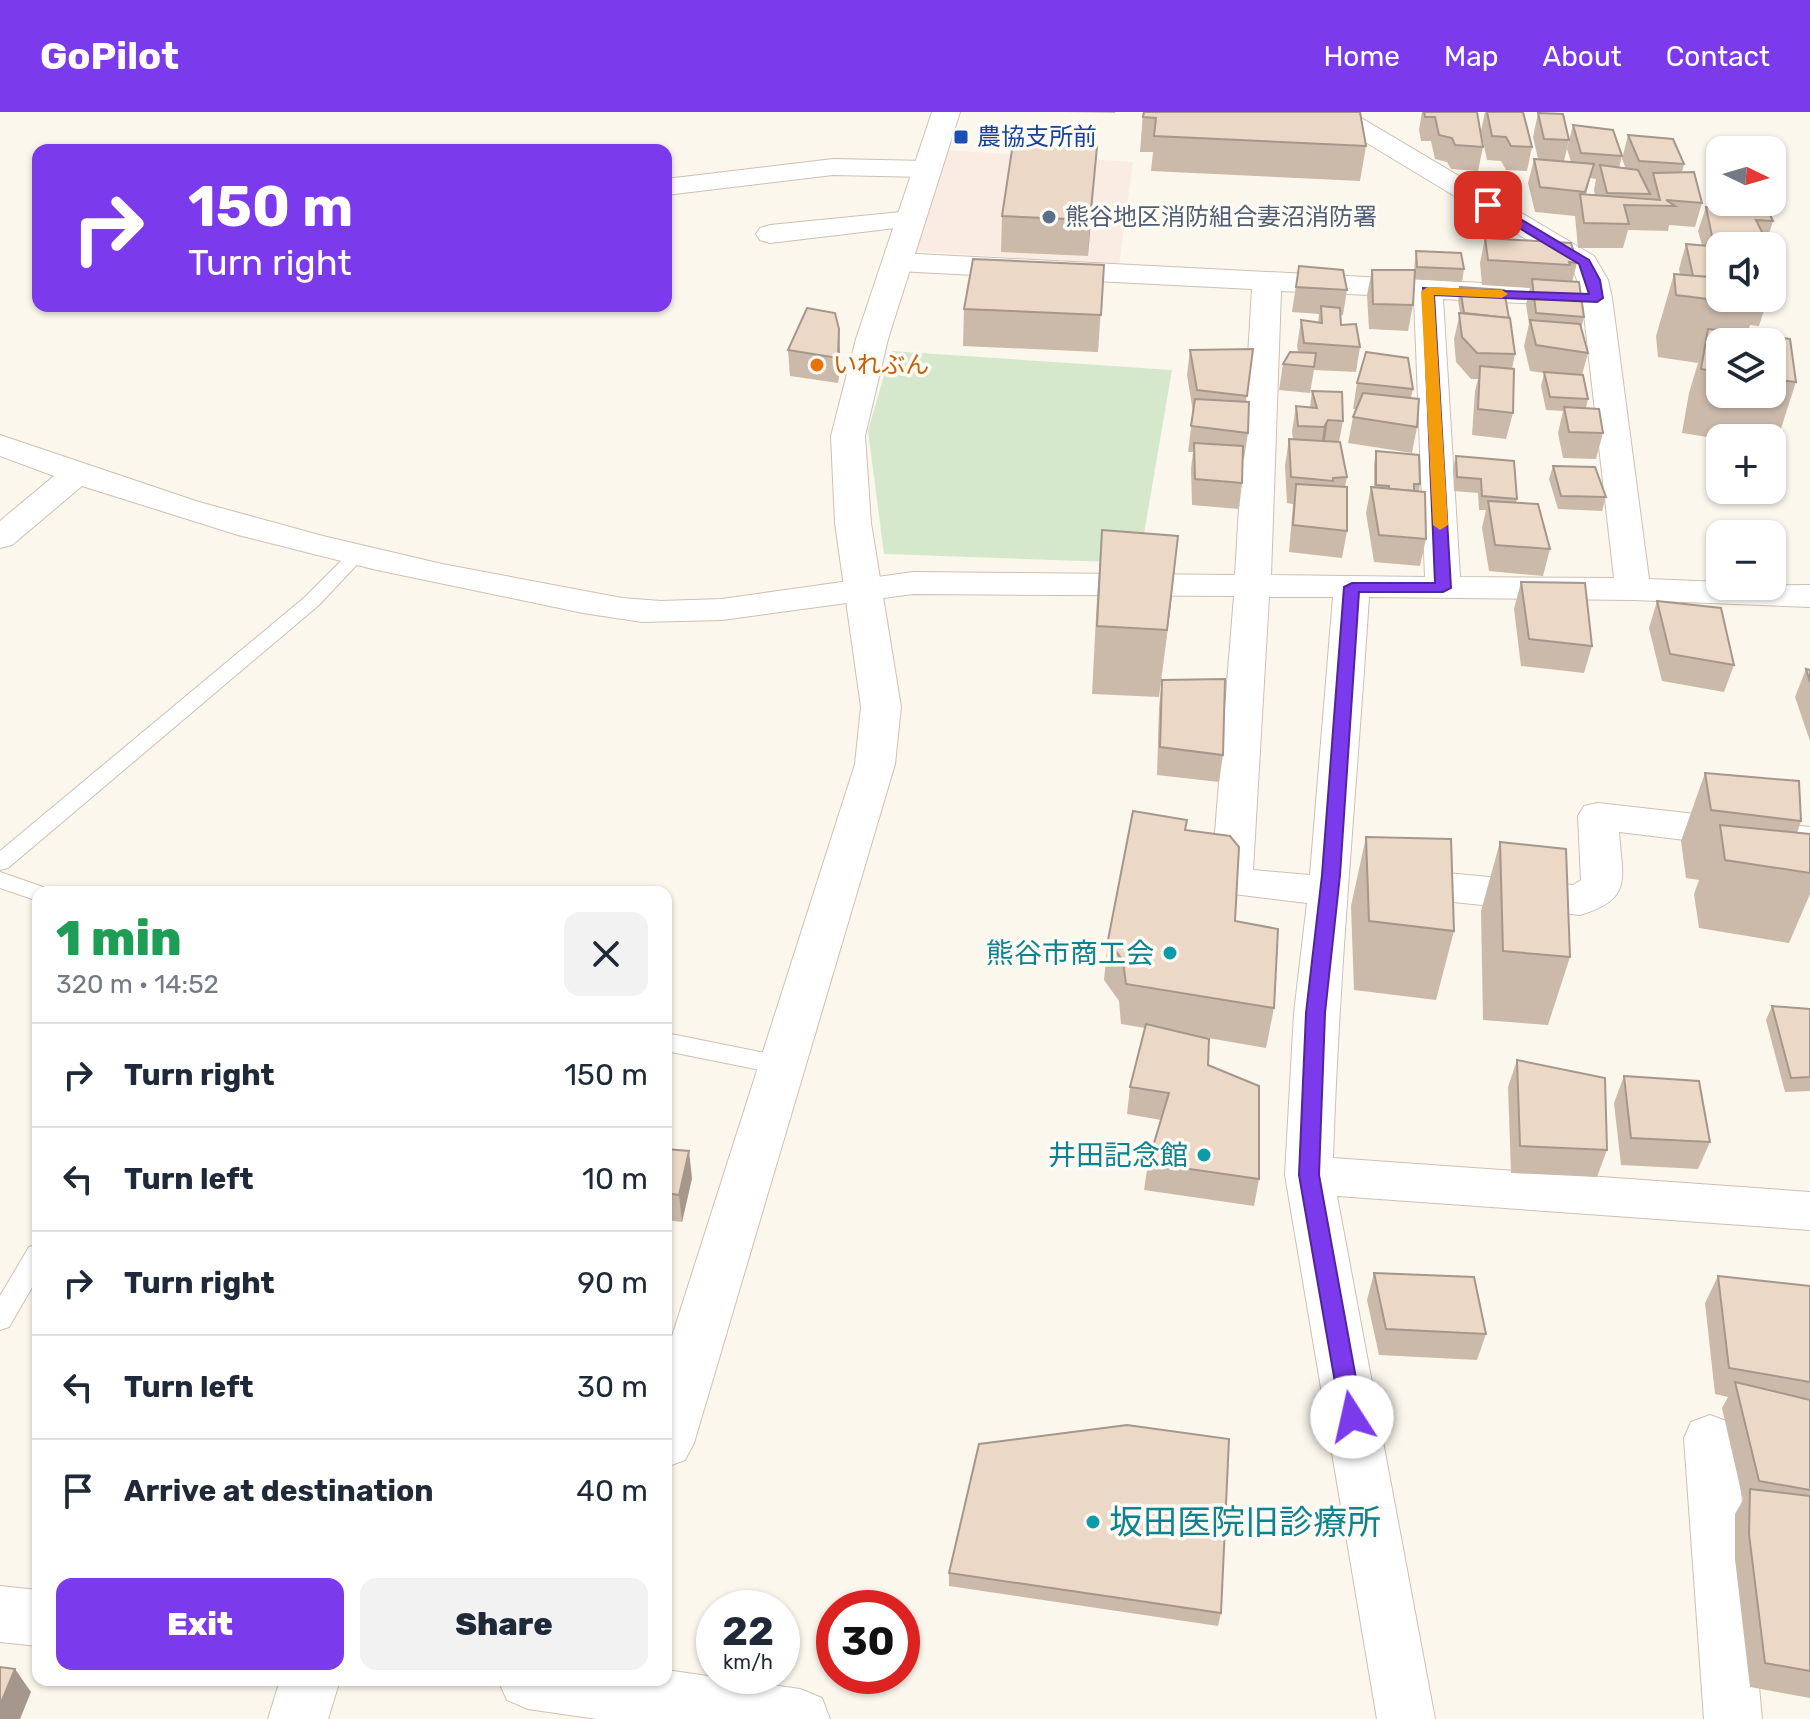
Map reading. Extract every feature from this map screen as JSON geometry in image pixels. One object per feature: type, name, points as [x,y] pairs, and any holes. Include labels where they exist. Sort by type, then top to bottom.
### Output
[{"type":"street","points":[[672,1423],[875,764],[881,707],[853,523],[848,436],[872,339],[946,112]]},
{"type":"street","points":[[1333,112],[1584,262],[1597,298],[1633,589]]},
{"type":"street","points":[[672,186],[833,167],[926,169]]},
{"type":"street","points":[[770,234],[911,219]]},
{"type":"street","points":[[897,262],[1597,298]]},
{"type":"street","points":[[1267,282],[1253,586],[1232,882],[1330,883],[1580,900],[1602,886],[1598,816],[1810,841]]},
{"type":"street","points":[[1428,291],[1443,588]]},
{"type":"street","points":[[0,445],[76,474],[356,556],[598,604],[662,612],[730,607],[864,586],[913,583],[1633,589],[1810,596]]},
{"type":"street","points":[[0,538],[76,474]]},
{"type":"street","points":[[1352,587],[1330,883],[1316,1013],[1309,1175],[1406,1719]]},
{"type":"street","points":[[1309,1175],[1810,1211]]},
{"type":"street","points":[[1710,1438],[1733,1719]]},
{"type":"street","points":[[0,1614],[32,1617]]},
{"type":"street","points":[[298,1719],[308,1686]]},
{"type":"street","points":[[604,1686],[774,1717]]},
{"type":"lane","points":[[0,863],[312,601],[356,556]]},
{"type":"lane","points":[[0,880],[32,891]]},
{"type":"lane","points":[[672,1043],[780,1065]]},
{"type":"lane","points":[[0,1319],[32,1264]]},
{"type":"shaded area","points":[[945,150],[1133,162],[1119,265],[916,251]]},
{"type":"green space","points":[[891,351],[1172,370],[1139,563],[884,554],[868,431]]},
{"type":"building","points":[[1144,112],[1360,112],[1366,146],[1154,136],[1156,118],[1143,117]]},
{"type":"building","points":[[1424,112],[1477,112],[1483,147],[1455,145],[1452,138],[1439,135],[1435,117],[1425,117]]},
{"type":"building","points":[[1487,112],[1523,112],[1532,147],[1511,146],[1506,137],[1492,136]]},
{"type":"building","points":[[1538,113],[1563,114],[1569,140],[1544,139]]},
{"type":"building","points":[[1573,125],[1613,130],[1622,156],[1581,153]]},
{"type":"building","points":[[1628,135],[1673,139],[1684,164],[1639,161]]},
{"type":"building","points":[[1013,143],[1097,147],[1090,220],[1002,216]]},
{"type":"building","points":[[1534,159],[1594,164],[1585,192],[1540,187]]},
{"type":"building","points":[[1600,165],[1638,170],[1650,194],[1607,193]]},
{"type":"building","points":[[1694,172],[1702,203],[1666,200],[1675,206],[1624,205],[1629,224],[1584,223],[1580,194],[1660,200],[1653,173]]},
{"type":"building","points":[[1708,216],[1770,216],[1773,221],[1756,220],[1762,232],[1711,232]]},
{"type":"building","points":[[1489,230],[1505,232],[1507,240],[1491,239]]},
{"type":"building","points":[[1485,238],[1571,243],[1577,263],[1488,260]]},
{"type":"building","points":[[1686,244],[1706,246],[1706,277],[1693,276]]},
{"type":"building","points":[[1416,251],[1461,253],[1464,269],[1417,267]]},
{"type":"building","points":[[973,259],[1104,265],[1101,315],[964,309]]},
{"type":"building","points":[[1299,266],[1343,270],[1347,290],[1296,287]]},
{"type":"building","points":[[1372,270],[1415,270],[1413,305],[1373,304]]},
{"type":"building","points":[[1674,274],[1706,277],[1706,299],[1676,295]]},
{"type":"building","points":[[1532,279],[1579,282],[1584,317],[1536,313]]},
{"type":"building","points":[[1460,287],[1504,290],[1509,318],[1464,313]]},
{"type":"building","points":[[1321,306],[1340,308],[1341,325],[1356,324],[1360,347],[1304,343],[1301,320],[1322,323]]},
{"type":"building","points":[[807,308],[835,313],[839,329],[838,358],[788,350]]},
{"type":"building","points":[[1459,313],[1510,318],[1515,354],[1477,353],[1462,337]]},
{"type":"building","points":[[1530,320],[1580,324],[1588,353],[1536,345]]},
{"type":"building","points":[[1786,339],[1790,339],[1796,382],[1786,381]]},
{"type":"building","points":[[1706,340],[1706,370],[1701,369]]},
{"type":"building","points":[[1253,349],[1247,396],[1197,390],[1190,350]]},
{"type":"building","points":[[1290,352],[1316,353],[1314,367],[1283,364]]},
{"type":"building","points":[[1366,352],[1408,358],[1413,389],[1357,383]]},
{"type":"building","points":[[1480,366],[1514,369],[1513,413],[1478,409]]},
{"type":"building","points":[[1544,372],[1583,375],[1588,399],[1550,397]]},
{"type":"building","points":[[1312,391],[1342,392],[1343,421],[1328,420],[1324,427],[1298,426],[1296,406],[1317,408]]},
{"type":"building","points":[[1363,393],[1419,399],[1417,427],[1353,417]]},
{"type":"building","points":[[1195,399],[1249,402],[1248,433],[1191,426]]},
{"type":"building","points":[[1564,407],[1599,409],[1603,433],[1569,432]]},
{"type":"building","points":[[1289,439],[1340,442],[1347,477],[1333,478],[1333,481],[1291,477]]},
{"type":"building","points":[[1194,443],[1243,446],[1242,483],[1195,479]]},
{"type":"building","points":[[1376,451],[1419,455],[1420,484],[1414,484],[1414,491],[1376,485]]},
{"type":"building","points":[[1456,456],[1514,461],[1517,499],[1482,496],[1481,479],[1457,477]]},
{"type":"building","points":[[1553,466],[1595,467],[1606,497],[1561,496]]},
{"type":"building","points":[[1296,484],[1347,487],[1347,531],[1293,525]]},
{"type":"building","points":[[1371,487],[1425,492],[1426,539],[1379,535]]},
{"type":"building","points":[[1488,501],[1538,504],[1550,549],[1495,545]]},
{"type":"building","points":[[1102,530],[1178,536],[1167,630],[1097,626]]},
{"type":"building","points":[[1521,582],[1585,583],[1592,646],[1529,639]]},
{"type":"building","points":[[1657,601],[1721,608],[1734,665],[1670,654]]},
{"type":"building","points":[[1225,679],[1223,755],[1160,747],[1162,680]]},
{"type":"building","points":[[1705,773],[1799,781],[1801,821],[1711,810]]},
{"type":"building","name":"熊谷市商工会","points":[[1133,811],[1187,820],[1185,830],[1230,836],[1239,847],[1235,921],[1278,929],[1274,1008],[1126,984],[1123,961],[1108,940]]},
{"type":"building","points":[[1720,825],[1810,834],[1810,873],[1725,860]]},
{"type":"building","points":[[1366,837],[1451,839],[1454,931],[1369,921]]},
{"type":"building","points":[[1500,842],[1566,849],[1570,957],[1503,951]]},
{"type":"building","points":[[1772,1006],[1810,1009],[1810,1077],[1791,1078]]},
{"type":"building","name":"井田記念館","points":[[1146,1024],[1209,1039],[1208,1065],[1259,1086],[1259,1179],[1148,1163],[1169,1093],[1130,1087]]},
{"type":"building","points":[[1517,1060],[1605,1078],[1607,1150],[1520,1146]]},
{"type":"building","points":[[1624,1076],[1699,1081],[1710,1142],[1631,1138]]},
{"type":"building","points":[[672,1150],[689,1151],[679,1195],[672,1194]]},
{"type":"building","points":[[1374,1273],[1474,1277],[1486,1334],[1386,1329]]},
{"type":"building","points":[[1718,1276],[1810,1286],[1810,1382],[1729,1368]]},
{"type":"building","points":[[1735,1382],[1810,1400],[1810,1490],[1759,1481]]},
{"type":"building","name":"坂田医院旧診療所","points":[[1127,1425],[1229,1439],[1221,1613],[949,1573],[979,1444]]},
{"type":"building","points":[[1750,1489],[1810,1496],[1810,1671],[1765,1663],[1749,1534]]},
{"type":"building","points":[[0,1667],[15,1669],[0,1705]]},
{"type":"slow traffic","points":[[1440,525],[1428,291],[1502,294]]},
{"type":"place","name":"農協支所前","points":[[961,137]]},
{"type":"place","name":"熊谷地区消防組合妻沼消防署","points":[[1049,217]]},
{"type":"place","name":"いれぶん","points":[[817,365]]},
{"type":"place","name":"熊谷市商工会","points":[[1170,953]]},
{"type":"place","name":"井田記念館","points":[[1204,1155]]},
{"type":"place","name":"坂田医院旧診療所","points":[[1093,1522]]},
{"type":"route","points":[[1352,1417],[1309,1175],[1316,1013],[1331,875],[1352,587],[1443,588],[1428,291],[1597,298],[1584,262],[1488,205]]}]
